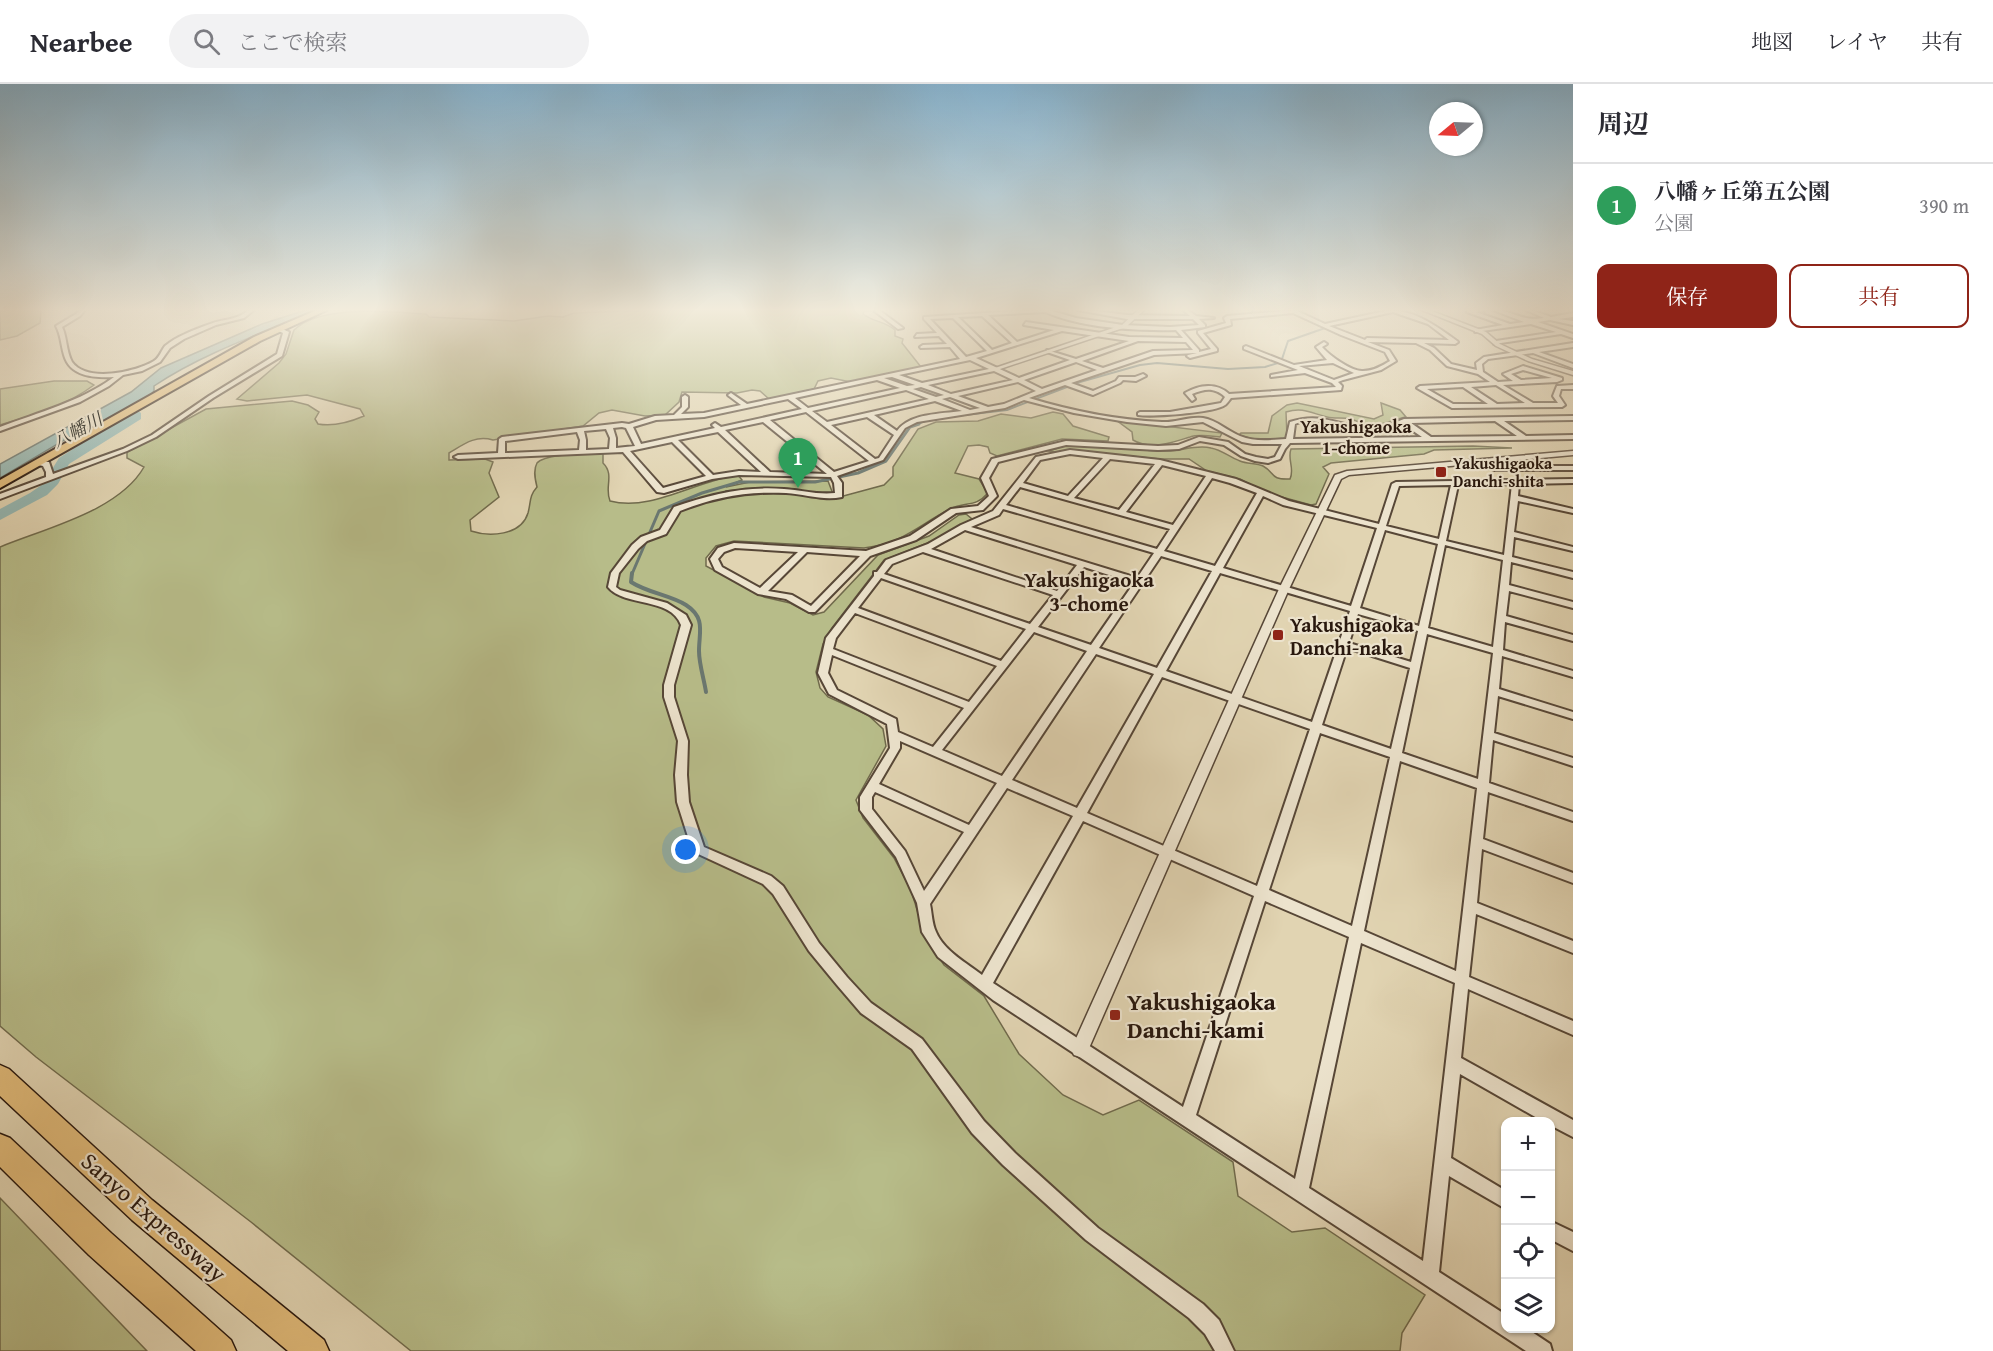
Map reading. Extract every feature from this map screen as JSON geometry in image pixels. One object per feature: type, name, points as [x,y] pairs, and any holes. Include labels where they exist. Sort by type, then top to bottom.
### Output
[{"type":"highway","name":"Sanyo Expressway","points":[[0,1078],[142,1210],[313,1351]]},
{"type":"highway","points":[[0,1148],[100,1244],[220,1351]]},
{"type":"main road","points":[[0,485],[207,369]]},
{"type":"street","points":[[78,369],[91,375],[120,375],[137,369]]},
{"type":"street","points":[[0,497],[60,476],[154,436],[211,397],[260,369]]},
{"type":"street","points":[[676,416],[677,418],[704,415],[921,369]]},
{"type":"street","points":[[458,457],[625,450],[994,369]]},
{"type":"street","points":[[995,369],[1042,391]]},
{"type":"street","points":[[826,424],[1019,380],[1050,369]]},
{"type":"street","points":[[1192,399],[1188,393],[1211,386],[1217,387],[1228,396],[1339,389],[1334,382],[1303,369]]},
{"type":"street","points":[[1350,369],[1357,372]]},
{"type":"street","points":[[1334,382],[1357,372],[1380,369]]},
{"type":"street","points":[[1465,369],[1480,373],[1533,406]]},
{"type":"street","points":[[1520,369],[1506,374],[1520,382]]},
{"type":"street","points":[[1527,369],[1560,379],[1420,388],[1452,406],[1533,406],[1562,405],[1556,396],[1559,387],[1573,387]]},
{"type":"street","points":[[625,450],[660,490],[711,477],[739,473],[833,475],[881,459],[906,424],[915,420],[989,410],[1028,399],[1042,391],[1069,384],[1103,370]]},
{"type":"street","points":[[1273,376],[1307,371]]},
{"type":"street","points":[[0,429],[77,401],[106,387],[120,375]]},
{"type":"street","points":[[893,375],[989,410]]},
{"type":"street","points":[[1069,384],[1093,393],[1118,382],[1121,378],[1136,379],[1143,376]]},
{"type":"street","points":[[878,378],[970,412]]},
{"type":"street","points":[[1464,385],[1496,406]]},
{"type":"street","points":[[732,395],[746,406]]},
{"type":"street","points":[[1044,404],[1150,415],[1217,406],[1223,404],[1228,396]]},
{"type":"street","points":[[501,455],[502,439],[661,421],[676,416],[685,407],[685,397]]},
{"type":"street","points":[[790,397],[874,461]]},
{"type":"street","points":[[1028,399],[1044,404],[1160,423],[1205,420],[1215,423],[1230,435],[1242,440],[1287,443],[1573,437]]},
{"type":"street","points":[[868,414],[898,435]]},
{"type":"street","points":[[704,415],[768,473]]},
{"type":"street","points":[[867,554],[812,610],[789,597],[761,592],[718,568],[714,559],[718,553],[734,545],[867,554],[913,538],[954,511],[977,508],[987,503],[993,493],[985,478],[994,461],[1066,443],[1158,447],[1181,446],[1194,440],[1217,441],[1229,444],[1247,457],[1268,460],[1276,459],[1291,438],[1292,423],[1295,421],[1324,420],[1379,430],[1404,421],[1573,418]]},
{"type":"street","points":[[764,419],[833,475],[838,483],[839,495],[741,490],[677,509],[663,532],[644,539],[615,573],[612,587],[613,590],[671,608],[683,616],[686,625],[669,685],[669,697],[683,741],[681,775],[683,802],[696,843],[700,850],[766,880],[778,890],[814,947],[848,987],[866,1008],[917,1044],[978,1127],[1001,1151],[1092,1234],[1196,1311],[1212,1327],[1225,1351]]},
{"type":"street","points":[[1496,419],[1525,438]]},
{"type":"street","points":[[1404,421],[1430,440]]},
{"type":"street","points":[[629,426],[639,447]]},
{"type":"street","points":[[609,427],[613,438],[612,450]]},
{"type":"street","points":[[580,430],[583,440],[582,452]]},
{"type":"street","points":[[546,434],[549,444],[547,453]]},
{"type":"street","points":[[673,439],[711,477]]},
{"type":"street","points":[[991,467],[1070,453],[1160,462],[1237,483],[1286,503],[1573,575]]},
{"type":"street","points":[[1080,1049],[1284,589],[1338,477],[1347,473],[1573,453]]},
{"type":"street","points":[[1070,499],[1108,456]]},
{"type":"street","points":[[1038,458],[996,513],[922,549],[889,561],[831,638],[822,673],[829,688],[838,695],[892,722],[895,748],[872,786],[865,804],[866,810],[889,836],[901,854],[923,903],[929,932],[943,953],[984,985],[1501,1323]]},
{"type":"street","points":[[1120,513],[1160,462]]},
{"type":"street","points":[[1478,462],[1495,468],[1573,468]]},
{"type":"street","points":[[41,463],[46,464],[50,472],[50,479]]},
{"type":"street","points":[[923,903],[1210,476]]},
{"type":"street","points":[[1430,1276],[1455,1063],[1516,481]]},
{"type":"street","points":[[1187,1119],[1396,484],[1573,481]]},
{"type":"street","points":[[1300,1193],[1455,483]]},
{"type":"street","points":[[1017,484],[1175,528]]},
{"type":"street","points":[[984,985],[1260,494]]},
{"type":"street","points":[[1515,498],[1573,511]]},
{"type":"street","points":[[1001,506],[1573,674]]},
{"type":"street","points":[[964,527],[1139,582]]},
{"type":"street","points":[[1511,534],[1573,549]]},
{"type":"street","points":[[761,592],[806,549]]},
{"type":"street","points":[[922,549],[1058,594]]},
{"type":"street","points":[[935,752],[1082,564]]},
{"type":"street","points":[[877,574],[1573,817]]},
{"type":"street","points":[[1505,587],[1573,605]]},
{"type":"street","points":[[854,610],[1002,665]]},
{"type":"street","points":[[1502,618],[1573,638]]},
{"type":"street","points":[[1343,644],[1416,667]]},
{"type":"street","points":[[828,650],[970,706]]},
{"type":"street","points":[[1494,691],[1573,716]]},
{"type":"street","points":[[894,734],[1573,1028]]},
{"type":"street","points":[[1489,735],[1573,762]]},
{"type":"street","points":[[872,786],[972,831]]},
{"type":"street","points":[[1477,842],[1573,878]]},
{"type":"street","points":[[1470,906],[1573,947]]},
{"type":"street","points":[[1455,1063],[1573,1129]]},
{"type":"street","points":[[1442,1162],[1501,1198]]},
{"type":"street","points":[[1555,1231],[1573,1242]]},
{"type":"street","points":[[1516,1333],[1543,1351]]},
{"type":"green space","points":[[272,369],[911,369],[851,382],[831,378],[818,381],[814,389],[769,399],[760,391],[752,390],[737,393],[682,392],[679,402],[665,415],[645,416],[612,410],[599,413],[583,426],[493,440],[470,441],[449,453],[449,460],[485,459],[493,462],[489,473],[499,497],[470,520],[471,531],[487,534],[504,533],[524,521],[531,496],[537,487],[535,472],[537,463],[549,457],[603,453],[603,463],[609,477],[610,501],[626,503],[657,499],[738,475],[742,480],[726,487],[750,482],[828,481],[833,494],[757,488],[726,491],[726,495],[739,492],[793,493],[836,498],[884,485],[893,476],[893,467],[918,429],[936,422],[978,421],[1001,414],[1031,418],[1053,412],[1063,414],[1073,426],[1109,437],[1108,441],[1062,439],[997,456],[990,453],[988,447],[968,446],[955,473],[979,479],[988,493],[979,501],[950,509],[900,538],[878,546],[864,548],[734,541],[716,546],[706,558],[706,566],[764,597],[790,603],[813,615],[824,612],[878,555],[929,536],[959,515],[966,514],[972,519],[940,538],[884,560],[832,628],[823,644],[816,672],[820,688],[828,697],[868,715],[883,729],[886,746],[856,800],[863,818],[894,858],[911,890],[925,936],[944,965],[984,996],[1019,1054],[1063,1095],[1103,1115],[1139,1100],[1233,1162],[1238,1196],[1292,1232],[1325,1228],[1425,1295],[1402,1333],[1400,1351],[411,1351],[251,1222],[36,1057],[0,1026],[0,547],[100,507],[133,482],[144,467],[127,458],[127,452],[206,409],[292,401],[308,405],[319,412],[315,419],[318,424],[342,423],[364,416],[360,409],[307,395],[247,401],[237,399]]},
{"type":"green space","points":[[54,381],[87,381],[94,385],[61,404],[0,425],[0,389]]},
{"type":"green space","points":[[1297,403],[1374,419],[1383,415],[1381,403],[1400,410],[1406,417],[1383,424],[1367,425],[1348,418],[1330,418],[1302,410],[1292,411],[1286,412],[1287,437],[1263,440],[1239,435],[1241,433],[1268,433],[1272,416],[1287,405]]},
{"type":"green space","points":[[1116,420],[1222,433],[1220,437],[1197,436],[1147,445],[1133,440],[1132,432]]},
{"type":"green space","points":[[1067,445],[1165,451],[1205,447],[1219,450],[1243,462],[1263,466],[1276,477],[1283,479],[1290,479],[1291,449],[1473,446],[1512,448],[1434,450],[1424,454],[1331,463],[1323,467],[1329,474],[1316,504],[1311,505],[1267,493],[1240,479],[1207,471],[1189,459],[1160,459],[1070,450],[1059,453],[1049,451]]},
{"type":"green space","points":[[0,1198],[147,1351],[0,1351]]},
{"type":"water","name":"八幡川","points":[[160,369],[182,369],[154,386],[154,391],[146,400],[106,422],[88,426],[0,478],[0,464],[131,392]]},
{"type":"waterway","points":[[956,416],[1007,410],[1080,382],[1125,369]]},
{"type":"waterway","name":"八幡川","points":[[0,515],[42,492],[53,481],[64,461],[136,416],[135,413]]},
{"type":"waterway","points":[[915,425],[925,421]]},
{"type":"waterway","points":[[632,574],[659,511],[702,493],[739,482],[815,482],[858,473],[886,461],[910,427],[919,424]]},
{"type":"waterway","points":[[632,573],[631,582],[686,605],[696,615],[700,626],[699,651],[706,692]]},
{"type":"place","name":"Yakushigaoka Danchi-shita","points":[[1441,472]]},
{"type":"place","name":"八幡ヶ丘第五公園","points":[[798,488]]},
{"type":"place","name":"Yakushigaoka Danchi-naka","points":[[1278,635]]},
{"type":"place","name":"Yakushigaoka Danchi-kami","points":[[1115,1015]]},
{"type":"district","name":"Yakushigaoka 1-chome","points":[[1356,436]]},
{"type":"district","name":"Yakushigaoka 3-chome","points":[[1089,591]]}]
